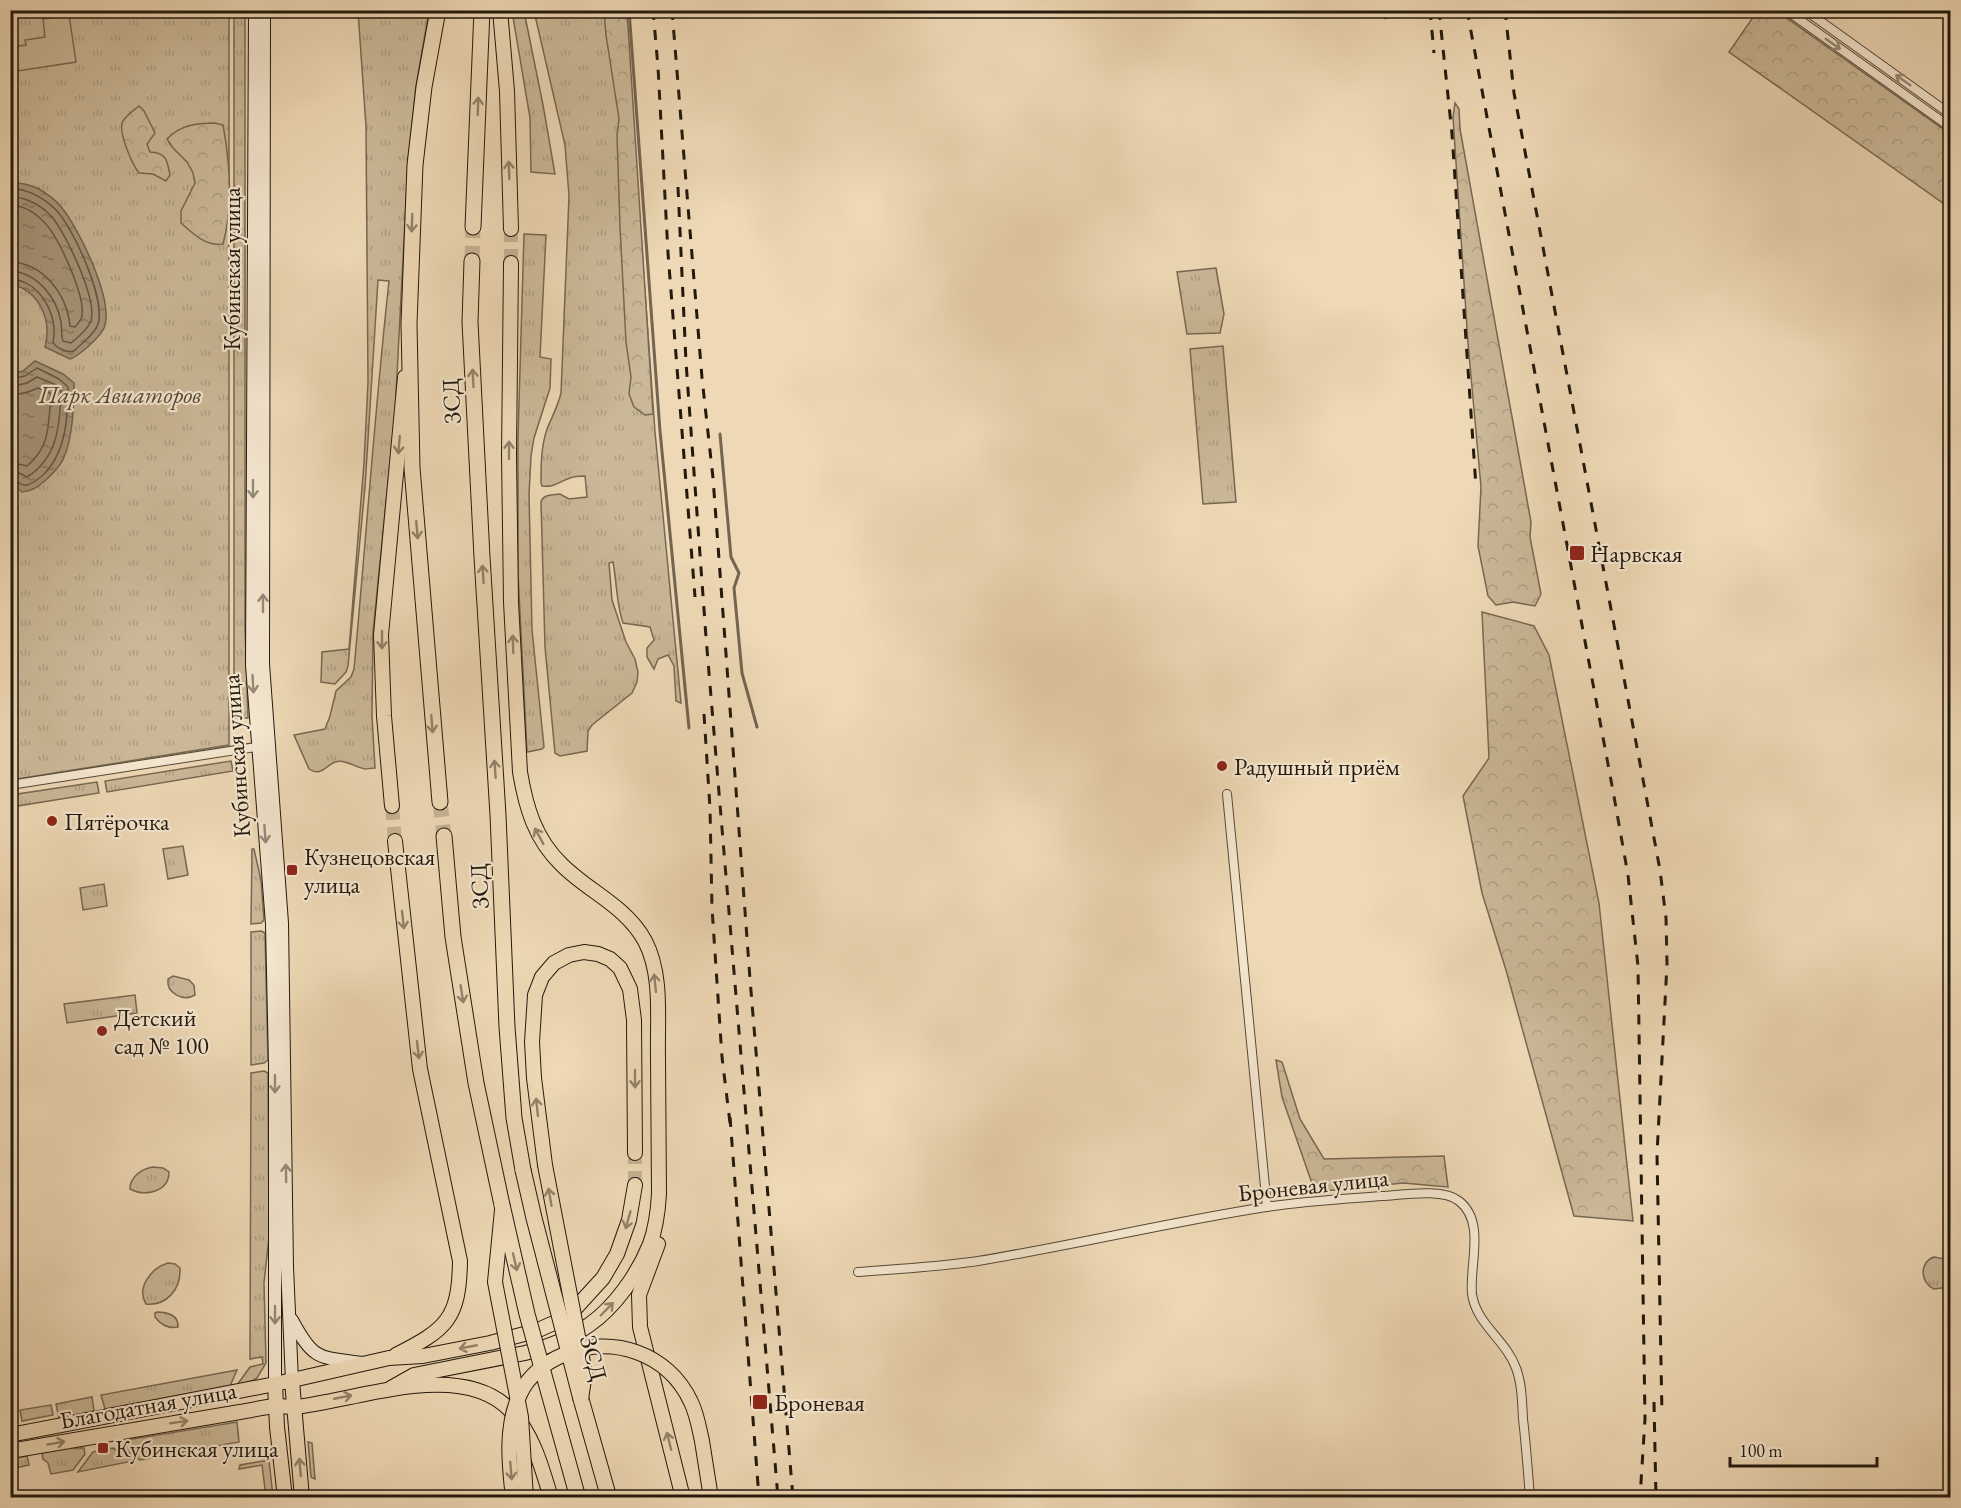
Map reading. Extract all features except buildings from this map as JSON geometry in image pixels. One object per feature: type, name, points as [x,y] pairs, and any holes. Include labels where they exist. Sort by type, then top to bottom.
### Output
[{"type":"highway","name":"ЗСД","points":[[438,10],[424,87],[415,165],[409,324],[412,468],[440,802]]},
{"type":"highway","points":[[473,227],[482,10]]},
{"type":"highway","name":"ЗСД","points":[[472,261],[470,322],[498,815],[507,1027],[514,1118],[534,1218],[609,1497]]},
{"type":"highway","name":"ЗСД","points":[[444,836],[457,959],[476,1083],[527,1314],[578,1497]]},
{"type":"main road","name":"Кубинская улица","points":[[255,10],[252,665],[282,923],[292,1381],[302,1497]]},
{"type":"main road","name":"Кубинская улица","points":[[264,10],[263,746],[272,924],[275,1065],[275,1384],[285,1497]]},
{"type":"main road","points":[[500,10],[507,90],[511,229]]},
{"type":"main road","points":[[511,263],[509,455],[511,602],[517,741],[524,799],[544,845],[562,866],[599,893],[636,925],[654,967],[664,1119],[665,1210],[660,1239],[639,1295],[639,1310],[640,1327],[684,1497]]},
{"type":"main road","points":[[392,806],[384,716],[381,635],[409,324]]},
{"type":"main road","points":[[389,1358],[434,1334],[446,1322],[454,1311],[460,1287],[460,1261],[420,1070],[395,841]]},
{"type":"main road","points":[[581,1399],[585,1373],[545,1165],[532,1042],[535,995],[542,977],[554,963],[569,955],[584,952],[610,959],[620,968],[630,988],[634,1020],[635,1153]]},
{"type":"main road","points":[[391,1388],[414,1375],[525,1353],[559,1342],[590,1325],[625,1289],[650,1244],[657,1220],[659,1194],[657,1017]]},
{"type":"main road","points":[[389,1358],[423,1356],[513,1338],[556,1322],[572,1312],[588,1296],[611,1266],[629,1220],[635,1185]]},
{"type":"main road","points":[[502,1205],[495,1282],[521,1417],[526,1497]]},
{"type":"main road","points":[[290,1316],[311,1351],[329,1358],[364,1363]]},
{"type":"main road","points":[[513,1497],[509,1442],[511,1423],[521,1391],[534,1375],[553,1360],[575,1350],[605,1345],[629,1348],[657,1362],[684,1388],[697,1419],[711,1497]]},
{"type":"main road","name":"Благодатная улица","points":[[10,1435],[292,1381],[389,1358]]},
{"type":"main road","points":[[391,1388],[458,1386],[479,1390],[497,1399],[523,1425],[551,1497]]},
{"type":"main road","name":"Благодатная улица","points":[[10,1451],[276,1406],[294,1407],[391,1388]]},
{"type":"street","points":[[1786,10],[1950,127]]},
{"type":"street","points":[[1805,10],[1950,114]]},
{"type":"street","points":[[10,785],[263,746]]},
{"type":"street","points":[[1227,794],[1268,1207]]},
{"type":"street","name":"Броневая улица","points":[[858,1272],[908,1269],[981,1260],[1268,1207],[1334,1199],[1434,1194],[1454,1198],[1466,1208],[1474,1229],[1471,1282],[1478,1314],[1508,1350],[1518,1376],[1530,1497]]},
{"type":"green space","points":[[1758,10],[1777,11],[1950,134],[1950,208],[1729,52]]},
{"type":"green space","name":"Парк Авиаторов","points":[[11,11],[229,11],[229,745],[11,780]]},
{"type":"green space","points":[[234,11],[245,11],[245,626],[248,718],[234,718]]},
{"type":"green space","points":[[358,11],[429,11],[416,86],[408,163],[395,413],[373,632],[372,716],[375,768],[365,769],[339,761],[317,772],[309,769],[294,735],[325,729],[336,691],[351,677],[354,669],[389,281],[378,280],[365,487],[348,666],[346,672],[335,684],[321,682],[322,652],[349,649],[364,463],[368,382],[366,126]]},
{"type":"green space","points":[[512,11],[524,11],[555,174],[531,172],[530,118]]},
{"type":"green space","points":[[534,11],[625,11],[655,432],[681,703],[676,701],[674,666],[668,655],[658,659],[654,669],[647,657],[647,648],[654,640],[650,627],[623,623],[613,562],[609,563],[612,600],[626,642],[635,659],[638,672],[637,682],[632,693],[592,725],[588,731],[587,751],[560,756],[555,753],[545,647],[541,502],[546,496],[560,494],[569,499],[587,497],[585,476],[572,477],[550,486],[542,486],[541,483],[545,436],[561,393],[569,196],[565,145]]},
{"type":"green space","points":[[604,11],[627,11],[653,414],[645,415],[634,407],[629,394],[631,377],[626,342],[620,227],[617,135],[619,119]]},
{"type":"green space","points":[[69,15],[76,62],[11,72],[11,47],[26,45],[25,40],[45,37],[43,19]]},
{"type":"green space","points":[[1455,103],[1459,109],[1460,129],[1531,522],[1530,537],[1541,594],[1535,606],[1513,602],[1496,605],[1488,596],[1478,546],[1481,487],[1468,343],[1453,117]]},
{"type":"green space","points":[[139,106],[155,133],[147,144],[150,152],[160,154],[167,161],[170,175],[166,181],[153,174],[139,173],[127,149],[122,134],[122,123]]},
{"type":"green space","points":[[215,123],[223,125],[227,154],[229,200],[223,244],[211,244],[200,239],[181,223],[181,211],[195,183],[187,162],[167,139],[177,131],[189,126]]},
{"type":"green space","points":[[524,234],[546,235],[540,357],[551,359],[550,388],[534,438],[531,456],[529,494],[532,630],[544,747],[527,752],[518,573],[518,438]]},
{"type":"green space","points":[[1216,268],[1224,314],[1220,333],[1187,334],[1177,272]]},
{"type":"green space","points":[[1223,346],[1236,502],[1203,504],[1190,349]]},
{"type":"green space","points":[[1482,612],[1534,626],[1549,655],[1599,903],[1633,1221],[1574,1216],[1506,970],[1482,893],[1463,796],[1489,758]]},
{"type":"green space","points":[[231,761],[233,771],[107,792],[105,781]]},
{"type":"green space","points":[[97,782],[99,793],[11,807],[11,795]]},
{"type":"green space","points":[[183,846],[188,875],[168,879],[163,849]]},
{"type":"green space","points":[[252,849],[254,849],[261,880],[264,920],[261,923],[251,924]]},
{"type":"green space","points":[[104,884],[107,906],[83,910],[80,888]]},
{"type":"green space","points":[[251,932],[265,933],[268,1060],[251,1065]]},
{"type":"green space","points":[[173,976],[189,980],[194,985],[195,995],[181,997],[172,992],[168,979]]},
{"type":"green space","points":[[135,995],[137,1013],[67,1023],[64,1004]]},
{"type":"green space","points":[[1276,1060],[1282,1062],[1300,1119],[1324,1159],[1444,1156],[1448,1187],[1403,1183],[1315,1192],[1282,1097]]},
{"type":"green space","points":[[264,1071],[268,1073],[269,1237],[264,1283],[266,1363],[257,1378],[237,1385],[250,1367],[263,1364],[262,1357],[250,1359],[251,1073]]},
{"type":"green space","points":[[153,1167],[163,1168],[169,1172],[168,1179],[161,1188],[142,1193],[130,1189],[137,1174]]},
{"type":"green space","points":[[1934,1257],[1950,1260],[1950,1287],[1934,1289],[1926,1282],[1924,1268],[1926,1263]]},
{"type":"green space","points":[[168,1263],[180,1268],[180,1276],[175,1289],[166,1299],[154,1304],[146,1304],[143,1292],[147,1279],[156,1269]]},
{"type":"green space","points":[[157,1312],[174,1317],[178,1327],[168,1327],[162,1324],[155,1317]]},
{"type":"green space","points":[[237,1370],[230,1386],[105,1409],[101,1395]]},
{"type":"green space","points":[[92,1397],[94,1411],[59,1418],[56,1404]]},
{"type":"green space","points":[[51,1405],[53,1415],[22,1421],[20,1410]]},
{"type":"green space","points":[[237,1422],[239,1442],[140,1460],[121,1447],[120,1441]]},
{"type":"green space","points":[[308,1442],[312,1443],[315,1479],[311,1477]]},
{"type":"green space","points":[[68,1448],[84,1448],[85,1454],[73,1470],[51,1474],[42,1453]]},
{"type":"green space","points":[[113,1448],[133,1461],[78,1472],[93,1452]]},
{"type":"green space","points":[[27,1456],[29,1465],[11,1469],[11,1459]]},
{"type":"green space","points":[[269,1460],[273,1497],[266,1497],[262,1465],[239,1469],[240,1465]]},
{"type":"water","points":[[11,182],[37,188],[60,205],[86,248],[100,284],[106,316],[104,328],[89,346],[70,359],[45,347],[47,327],[42,308],[30,293],[11,284]]},
{"type":"water","points":[[35,361],[63,374],[74,383],[74,401],[69,440],[63,460],[47,479],[29,491],[22,492],[11,483],[11,374],[23,371]]},
{"type":"waterway","points":[[629,10],[660,431],[689,728]]},
{"type":"waterway","points":[[720,434],[731,557],[739,573],[734,588],[742,673],[757,727]]},
{"type":"tunnel","points":[[472,261],[473,227]]},
{"type":"tunnel","points":[[511,229],[511,263]]},
{"type":"tunnel","points":[[440,802],[444,836]]},
{"type":"tunnel","points":[[392,806],[395,841]]},
{"type":"tunnel","points":[[635,1153],[635,1185]]},
{"type":"railway","points":[[653,10],[668,253],[695,597]]},
{"type":"railway","points":[[672,10],[702,378],[713,478],[750,979],[793,1498]]},
{"type":"railway","points":[[1385,10],[1386,19]]},
{"type":"railway","points":[[1430,10],[1434,53]]},
{"type":"railway","points":[[1439,10],[1452,134],[1476,487]]},
{"type":"railway","points":[[1467,10],[1628,875],[1638,966],[1645,1419],[1640,1498]]},
{"type":"railway","points":[[1505,10],[1514,93],[1660,870],[1666,918],[1667,964],[1657,1154],[1662,1415]]},
{"type":"railway","points":[[678,187],[686,362],[706,637],[778,1498]]},
{"type":"railway","points":[[704,714],[710,808],[712,908],[722,1057],[730,1123]]},
{"type":"railway","points":[[730,1117],[759,1498]]},
{"type":"railway","points":[[1654,1402],[1656,1498]]},
{"type":"place","name":"Нарвская","points":[[1577,553]]},
{"type":"place","name":"Радушный приём","points":[[1222,766]]},
{"type":"place","name":"Пятёрочка","points":[[52,821]]},
{"type":"place","name":"Кузнецовская улица","points":[[292,870]]},
{"type":"place","name":"Детский сад № 100","points":[[102,1031]]},
{"type":"place","name":"Броневая","points":[[760,1402]]},
{"type":"place","name":"Кубинская улица","points":[[103,1448]]}]
